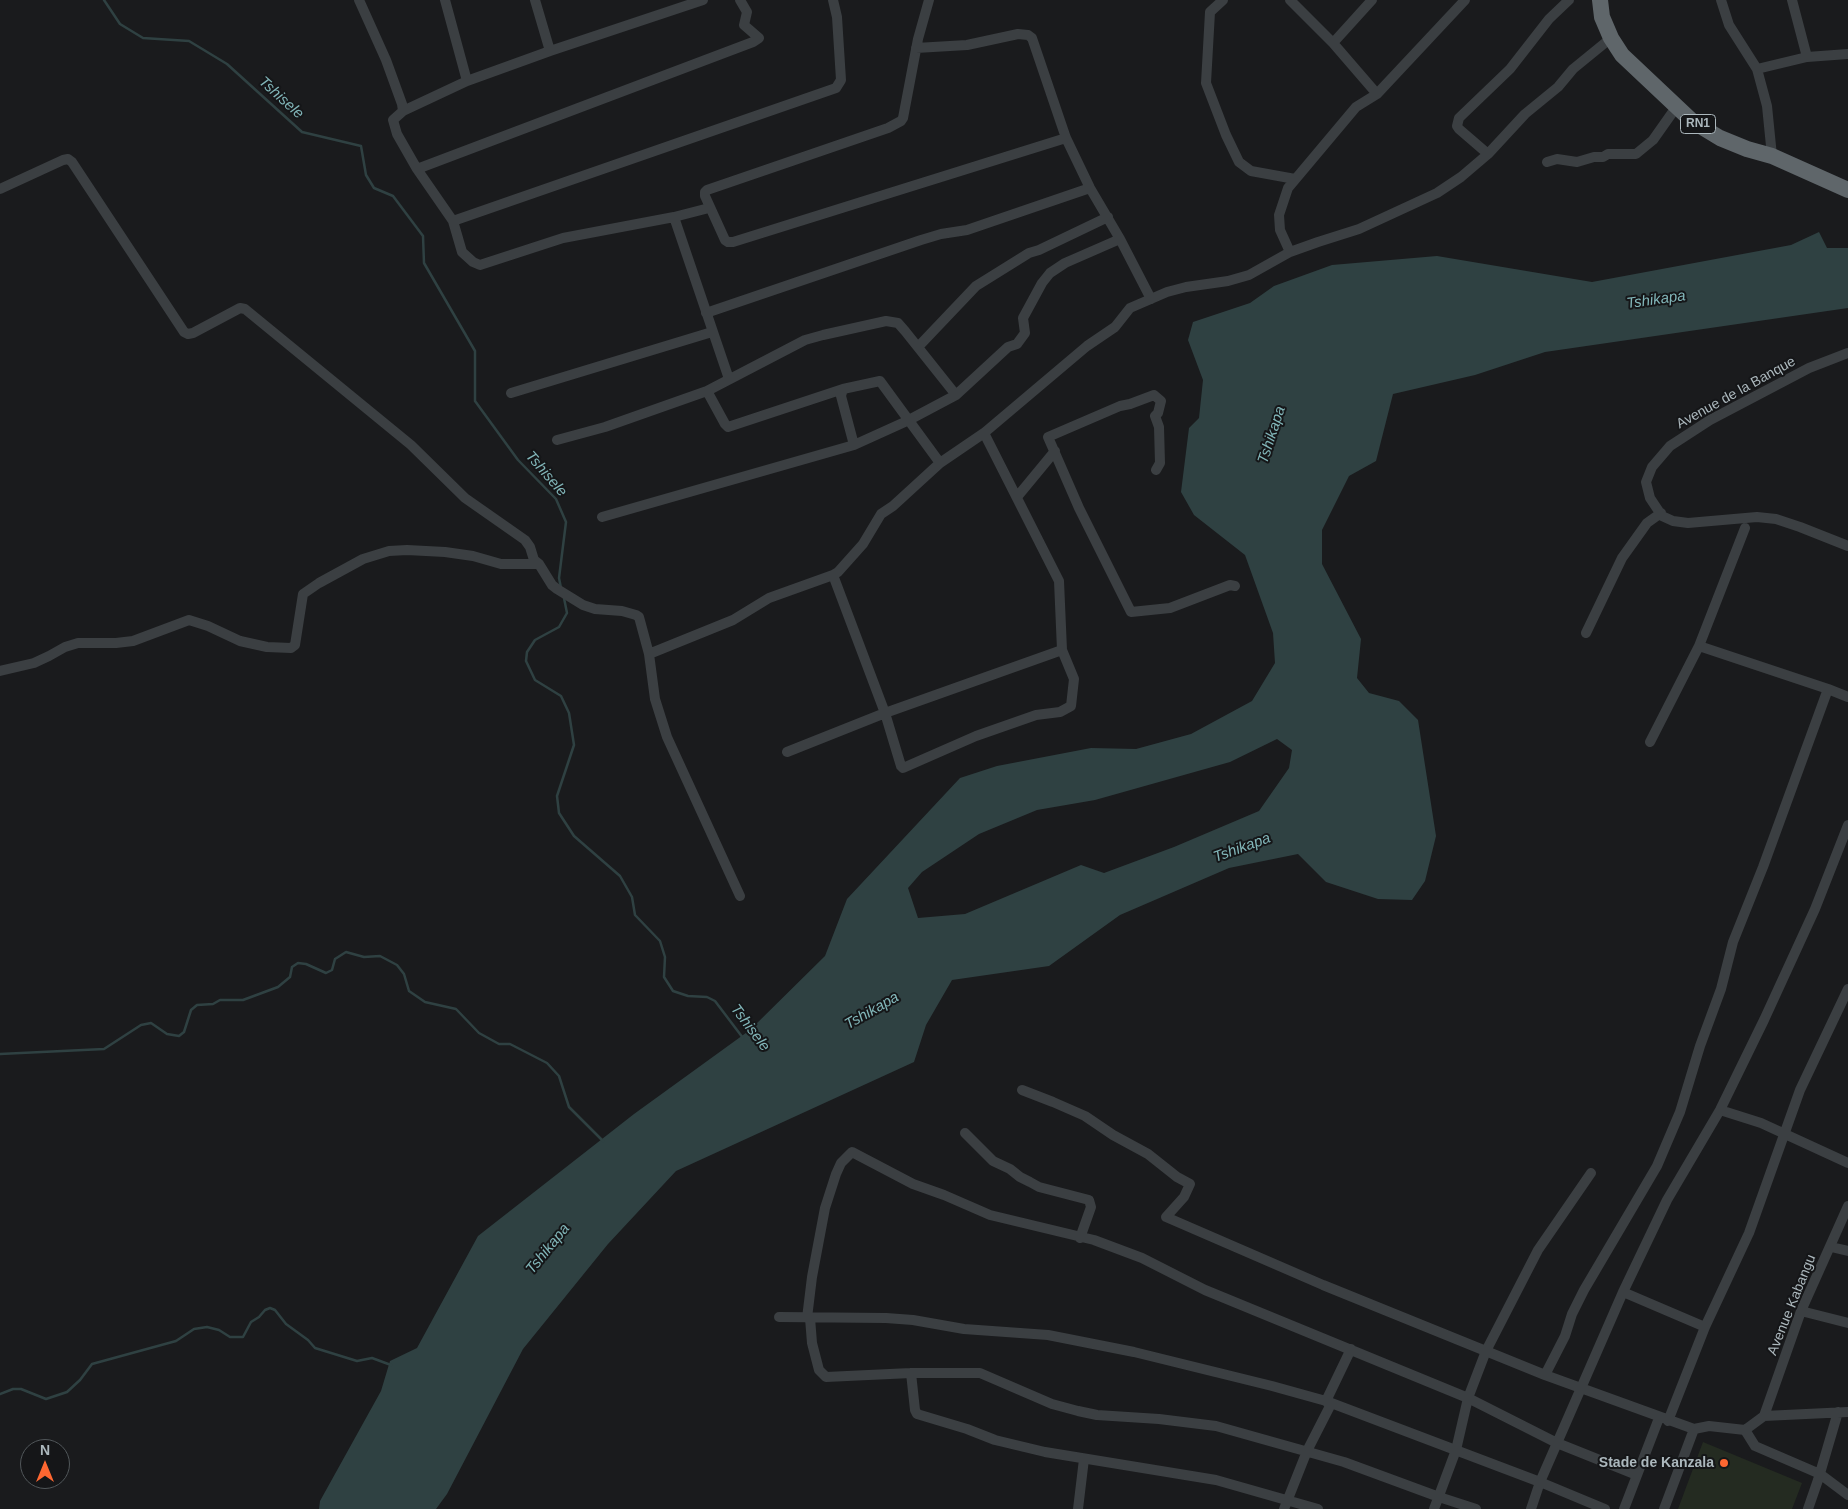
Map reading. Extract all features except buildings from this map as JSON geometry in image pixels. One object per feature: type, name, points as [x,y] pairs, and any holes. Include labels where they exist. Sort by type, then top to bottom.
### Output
[{"type":"highway","name":"RN1","points":[[1600,0],[1602,17],[1610,38],[1622,55],[1692,121],[1720,138],[1747,149],[1772,156],[1848,190]]},
{"type":"street","points":[[359,0],[386,60],[403,111]]},
{"type":"street","points":[[445,0],[467,81]]},
{"type":"street","points":[[535,0],[550,51]]},
{"type":"street","points":[[703,0],[467,81],[403,111],[393,120],[393,124],[417,169],[453,221],[462,252],[473,262],[480,265],[563,238],[674,217],[709,208]]},
{"type":"street","points":[[417,169],[753,42],[759,38],[744,25],[748,12],[740,0]]},
{"type":"street","points":[[453,221],[836,88],[841,80],[837,17],[833,0]]},
{"type":"street","points":[[929,0],[916,48],[903,118],[897,124],[707,190],[705,196],[723,238],[728,242],[733,242],[1066,138]]},
{"type":"street","points":[[1223,0],[1210,12],[1206,83],[1226,134],[1239,162],[1251,171],[1295,179]]},
{"type":"street","points":[[1290,0],[1333,43],[1377,94]]},
{"type":"street","points":[[1333,43],[1372,0]]},
{"type":"street","points":[[1290,252],[1280,230],[1279,215],[1288,188],[1356,107],[1377,94],[1466,0]]},
{"type":"street","points":[[1488,154],[1459,129],[1457,122],[1510,69],[1549,19],[1569,0]]},
{"type":"street","points":[[1720,0],[1729,25],[1757,69],[1767,106],[1772,156]]},
{"type":"street","points":[[1792,0],[1807,58]]},
{"type":"street","points":[[916,48],[967,45],[1018,34],[1028,35],[1032,38],[1066,138],[1090,188],[1120,239],[1150,299]]},
{"type":"street","points":[[649,654],[733,620],[769,598],[833,575],[849,562],[863,544],[881,514],[893,506],[940,464],[984,433],[1087,346],[1115,327],[1130,308],[1186,287],[1228,281],[1249,274],[1290,252],[1359,229],[1437,193],[1461,177],[1488,154],[1525,114],[1558,87],[1573,69],[1610,38]]},
{"type":"street","points":[[1757,69],[1807,58],[1848,54]]},
{"type":"street","points":[[1547,162],[1556,159],[1576,162],[1594,157],[1603,158],[1608,154],[1636,154],[1654,140],[1677,106]]},
{"type":"street","points":[[0,189],[68,159],[72,162],[184,332],[188,334],[193,333],[240,308],[245,309],[411,444],[465,498],[525,540],[530,547],[534,560],[539,564],[556,589],[583,605],[595,609],[622,610],[636,615],[639,618],[649,654],[655,699],[667,737],[740,896]]},
{"type":"street","points":[[706,314],[921,240],[941,234],[967,230],[1090,188]]},
{"type":"street","points":[[674,217],[729,379]]},
{"type":"street","points":[[918,347],[976,286],[1029,253],[1108,218]]},
{"type":"street","points":[[602,517],[854,445],[907,421],[956,395],[1008,347],[1017,344],[1026,333],[1023,318],[1042,283],[1050,273],[1065,263],[1120,239]]},
{"type":"street","points":[[557,440],[605,427],[707,391],[805,340],[886,320],[898,324],[956,395]]},
{"type":"street","points":[[511,393],[712,332]]},
{"type":"street","name":"Avenue de la Banque","points":[[1661,514],[1650,498],[1646,482],[1652,467],[1670,446],[1710,420],[1801,372],[1848,353]]},
{"type":"street","points":[[707,391],[728,427],[843,389],[880,381],[907,421],[940,464]]},
{"type":"street","points":[[843,389],[841,396],[854,445]]},
{"type":"street","points":[[1156,470],[1160,463],[1159,428],[1155,416],[1158,413],[1161,401],[1154,394],[1120,406],[1048,437],[1079,508],[1131,612],[1170,608],[1230,585],[1235,586]]},
{"type":"street","points":[[833,575],[885,713],[903,768],[976,736],[1036,715],[1060,712],[1071,706],[1074,679],[1062,650],[1059,581],[984,433]]},
{"type":"street","points":[[1017,497],[1055,451]]},
{"type":"street","points":[[1586,633],[1622,558],[1647,523],[1661,514],[1673,521],[1688,523],[1758,517],[1776,519],[1848,546]]},
{"type":"street","points":[[1650,742],[1699,646],[1745,528]]},
{"type":"street","points":[[0,671],[34,663],[65,647],[78,643],[132,641],[189,620],[240,640],[267,647],[291,648],[295,645],[303,594],[313,586],[363,559],[389,551],[445,552],[473,556],[501,564],[539,564]]},
{"type":"street","points":[[1699,646],[1848,697]]},
{"type":"street","points":[[787,752],[885,713],[1062,650]]},
{"type":"street","points":[[1545,1375],[1565,1336],[1572,1314],[1584,1290],[1657,1166],[1680,1112],[1720,989],[1733,942],[1828,689]]},
{"type":"street","points":[[1531,1509],[1540,1482],[1623,1292],[1667,1200],[1720,1110],[1814,909],[1848,825]]},
{"type":"street","points":[[1624,1509],[1637,1475],[1704,1326],[1749,1233],[1800,1090],[1848,989]]},
{"type":"street","points":[[1022,1090],[1085,1116],[1113,1135],[1148,1154],[1176,1177],[1190,1184],[1184,1197],[1166,1217],[1323,1285],[1545,1375],[1694,1430],[1709,1426],[1745,1430],[1764,1416],[1843,1412],[1808,1509]]},
{"type":"street","points":[[1720,1110],[1761,1124],[1848,1163]]},
{"type":"street","points":[[965,1133],[993,1161],[1010,1169],[1020,1177],[1039,1187],[1089,1200],[1091,1207],[1080,1238]]},
{"type":"street","points":[[1476,1509],[1344,1462],[1216,1426],[1159,1419],[1097,1415],[1078,1411],[1052,1404],[980,1373],[823,1376],[819,1370],[812,1343],[809,1318],[812,1277],[825,1208],[841,1163],[852,1152],[913,1184],[990,1215],[1094,1240],[1142,1258],[1204,1290],[1468,1398],[1557,1443],[1637,1475]]},
{"type":"street","points":[[1434,1509],[1456,1450],[1468,1398],[1486,1351],[1538,1250],[1591,1173]]},
{"type":"street","name":"Avenue Kabangu","points":[[1764,1416],[1802,1311],[1848,1206]]},
{"type":"street","points":[[1831,1247],[1848,1251]]},
{"type":"street","points":[[1623,1292],[1704,1326]]},
{"type":"street","points":[[1802,1311],[1848,1323]]},
{"type":"street","points":[[779,1317],[913,1320],[964,1329],[1048,1335],[1134,1352],[1326,1401],[1540,1482],[1605,1509]]},
{"type":"street","points":[[1326,1401],[1351,1349]]},
{"type":"street","points":[[911,1374],[917,1414],[967,1429],[995,1440],[1084,1459],[1216,1480],[1286,1505],[1318,1509]]},
{"type":"street","points":[[1286,1505],[1307,1451],[1330,1406],[1326,1401]]},
{"type":"street","points":[[1664,1509],[1694,1430]]},
{"type":"street","points":[[1745,1430],[1755,1446],[1820,1474],[1848,1494]]},
{"type":"street","points":[[1078,1509],[1084,1459]]},
{"type":"shaded area","name":"Stade de Kanzala","points":[[1703,1442],[1802,1483],[1792,1509],[1678,1509]]},
{"type":"water","name":"Tshikapa","points":[[1819,232],[1827,248],[1848,248],[1848,308],[1545,352],[1475,375],[1393,394],[1376,461],[1349,476],[1322,530],[1322,564],[1361,639],[1357,678],[1369,693],[1399,701],[1418,720],[1436,836],[1425,881],[1412,900],[1378,899],[1326,882],[1298,854],[1229,868],[1120,915],[1049,966],[952,980],[926,1025],[914,1062],[676,1171],[608,1244],[523,1349],[447,1494],[436,1509],[319,1509],[320,1501],[381,1391],[390,1361],[417,1348],[478,1236],[634,1114],[750,1030],[825,956],[847,899],[960,778],[997,766],[1091,748],[1136,749],[1191,734],[1252,701],[1275,663],[1273,633],[1245,555],[1194,515],[1181,492],[1189,428],[1199,418],[1203,380],[1188,340],[1193,322],[1250,303],[1274,286],[1332,265],[1437,256],[1592,282],[1791,245]],"holes":[[[1277,739],[1292,750],[1289,768],[1259,811],[1174,847],[1104,873],[1081,865],[965,914],[918,918],[908,888],[922,872],[979,834],[1037,810],[1095,800],[1230,762]]]},
{"type":"waterway","name":"Tshisele","points":[[104,0],[120,24],[143,38],[189,41],[227,64],[302,132],[361,146],[366,175],[374,188],[393,196],[423,236],[424,263],[475,351],[475,401],[518,460],[556,499],[566,522],[559,578],[561,588]]},
{"type":"waterway","name":"Tshisele","points":[[564,598],[567,613],[559,627],[535,640],[527,652],[526,661],[535,680],[561,696],[569,713],[574,745],[557,796],[559,813],[574,836],[620,876],[632,897],[635,915],[660,941],[665,957],[664,977],[673,991],[688,996],[707,997],[715,1001],[743,1038]]},
{"type":"waterway","points":[[0,1054],[104,1049],[141,1025],[151,1023],[167,1034],[179,1036],[184,1032],[191,1010],[197,1005],[213,1004],[220,1000],[243,1000],[278,987],[290,977],[292,967],[298,963],[306,964],[326,973],[332,970],[335,959],[346,952],[364,957],[380,956],[397,965],[404,974],[409,991],[425,1002],[456,1009],[479,1033],[499,1044],[510,1044],[547,1063],[559,1076],[569,1107],[603,1141]]},
{"type":"waterway","points":[[0,1394],[13,1389],[21,1389],[46,1399],[67,1392],[80,1380],[92,1364],[176,1341],[194,1329],[207,1327],[219,1330],[230,1337],[243,1337],[251,1322],[270,1308],[275,1310],[286,1324],[308,1340],[315,1348],[357,1361],[372,1358],[391,1365]]},
{"type":"place","name":"Stade de Kanzala","points":[[1724,1463]]}]
